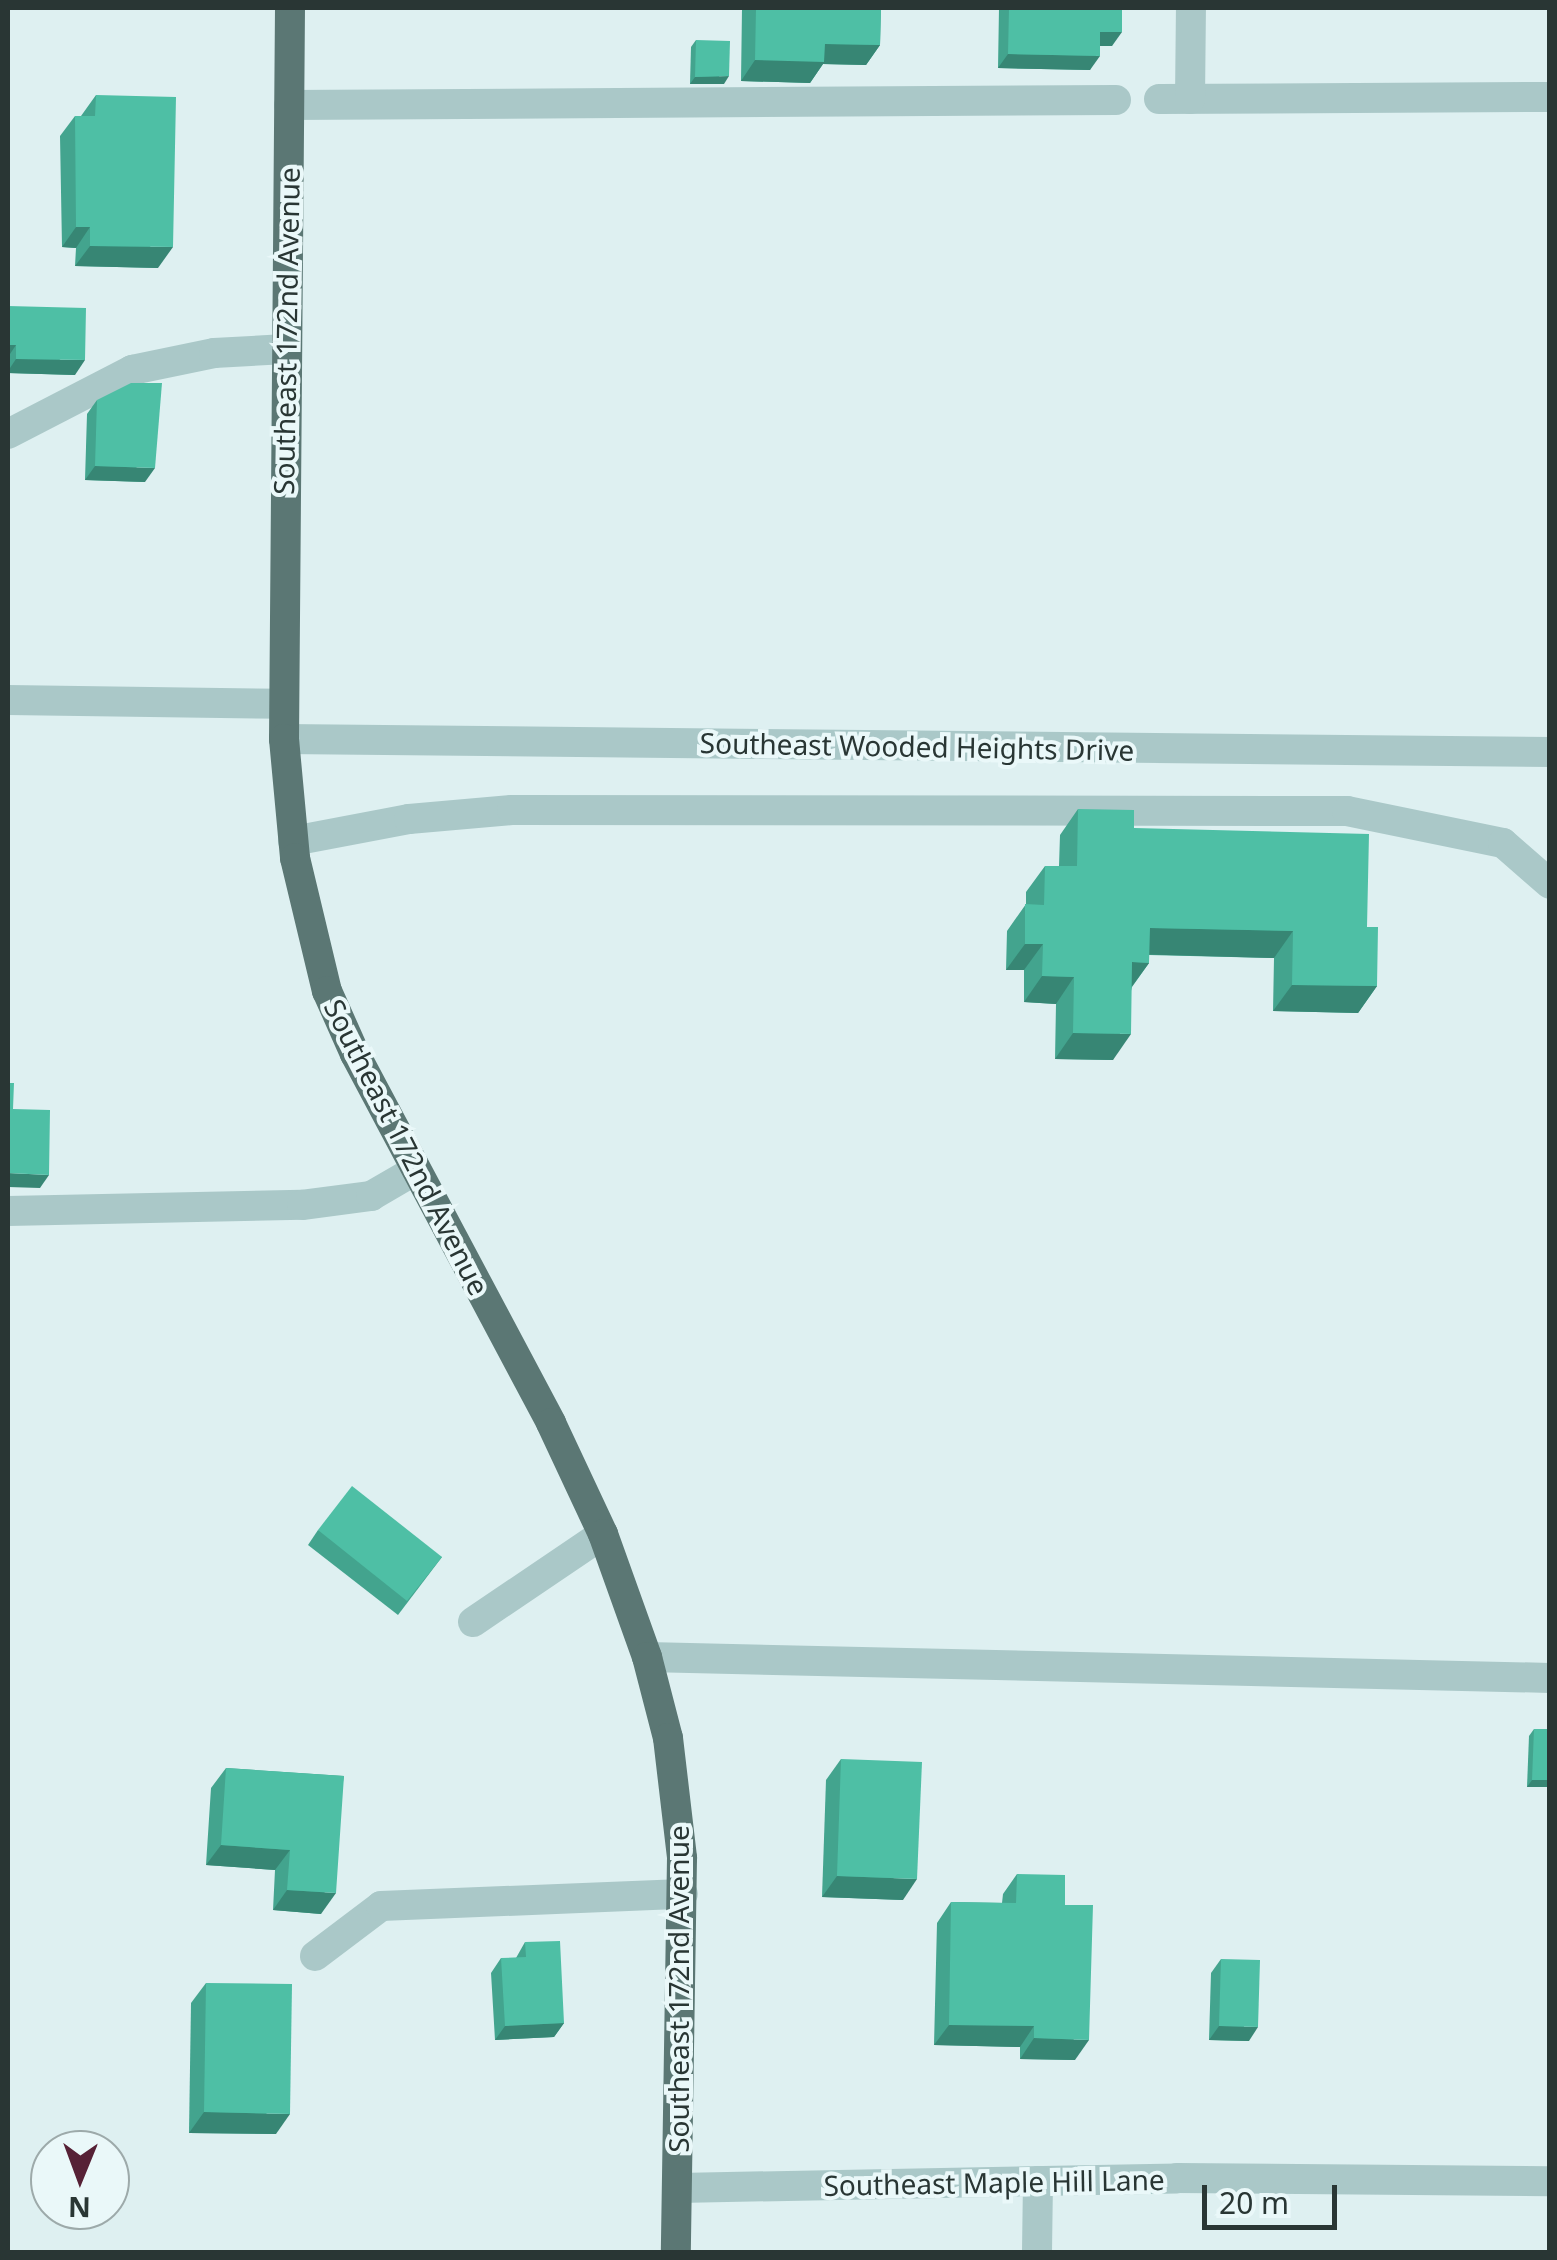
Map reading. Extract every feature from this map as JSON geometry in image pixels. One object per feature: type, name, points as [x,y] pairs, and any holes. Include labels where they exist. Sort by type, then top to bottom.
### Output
[{"type":"main road","name":"Southeast 172nd Avenue","points":[[290,8],[284,739],[293,841],[327,991],[414,1171],[551,1423],[603,1534],[648,1656],[668,1738],[683,1894],[676,2252]]},
{"type":"street","points":[[1190,99],[1191,8]]},
{"type":"street","points":[[1160,100],[1550,97]]},
{"type":"street","points":[[289,105],[1116,100]]},
{"type":"street","points":[[8,434],[132,370],[214,353],[286,349]]},
{"type":"street","points":[[8,700],[284,704]]},
{"type":"street","name":"Southeast Wooded Heights Drive","points":[[284,739],[1550,752]]},
{"type":"street","points":[[293,841],[409,818],[512,810],[1347,811],[1503,843],[1550,884]]},
{"type":"street","points":[[8,1211],[302,1205],[371,1196],[414,1171]]},
{"type":"street","points":[[473,1622],[603,1534]]},
{"type":"street","points":[[648,1656],[1550,1678]]},
{"type":"street","points":[[315,1956],[381,1906],[683,1894]]},
{"type":"street","points":[[1037,2252],[1038,2181]]},
{"type":"street","name":"Southeast Maple Hill Lane","points":[[678,2188],[1038,2181],[1550,2181]]},
{"type":"building","points":[[756,8],[881,8],[880,45],[825,44],[824,62],[755,60]]},
{"type":"building","points":[[1009,8],[1122,8],[1122,32],[1100,32],[1100,56],[1008,54]]},
{"type":"building","points":[[696,40],[730,41],[729,76],[695,77]]},
{"type":"building","points":[[96,95],[176,97],[173,247],[90,246],[90,227],[76,227],[75,116],[95,116]]},
{"type":"building","points":[[8,306],[86,308],[85,360],[16,359],[16,345],[8,345]]},
{"type":"building","points":[[131,383],[162,383],[155,468],[95,466],[97,400]]},
{"type":"building","points":[[1078,809],[1134,810],[1134,828],[1369,834],[1367,927],[1378,927],[1377,986],[1292,985],[1293,931],[1150,928],[1149,963],[1132,962],[1131,1034],[1073,1033],[1074,977],[1042,976],[1043,944],[1025,944],[1025,904],[1044,905],[1045,866],[1077,866]]},
{"type":"building","points":[[8,1083],[14,1083],[13,1109],[50,1110],[49,1175],[8,1173]]},
{"type":"building","points":[[352,1486],[442,1557],[407,1601],[318,1530]]},
{"type":"building","points":[[1534,1729],[1550,1729],[1550,1780],[1532,1780]]},
{"type":"building","points":[[841,1759],[922,1762],[917,1879],[837,1876]]},
{"type":"building","points":[[226,1768],[344,1776],[336,1893],[287,1890],[290,1850],[221,1845]]},
{"type":"building","points":[[1017,1874],[1065,1875],[1065,1905],[1093,1905],[1089,2040],[1034,2038],[1034,2026],[949,2025],[951,1902],[1016,1903]]},
{"type":"building","points":[[560,1941],[564,2023],[505,2026],[501,1958],[526,1957],[525,1942]]},
{"type":"building","points":[[1221,1959],[1260,1960],[1258,2027],[1219,2026]]},
{"type":"building","points":[[206,1983],[292,1984],[290,2114],[204,2112]]}]
